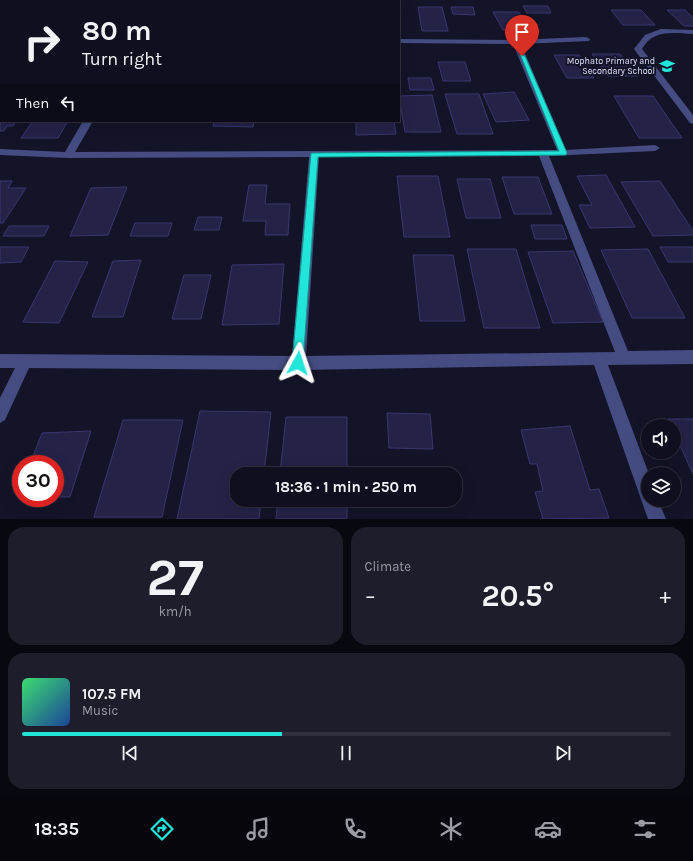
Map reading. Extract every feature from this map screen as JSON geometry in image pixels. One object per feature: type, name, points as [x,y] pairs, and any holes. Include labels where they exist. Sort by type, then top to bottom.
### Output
[{"type":"street","points":[[693,32],[651,34],[642,39],[638,49],[641,55],[693,121]]},
{"type":"street","points":[[400,41],[516,42],[586,39]]},
{"type":"street","points":[[516,42],[563,153]]},
{"type":"street","points":[[68,155],[87,122]]},
{"type":"street","points":[[0,152],[68,155],[314,155],[563,153],[655,148]]},
{"type":"street","points":[[543,153],[624,358]]},
{"type":"street","points":[[298,363],[314,155]]},
{"type":"street","points":[[0,361],[298,363],[693,357]]},
{"type":"street","points":[[598,358],[641,475]]},
{"type":"street","points":[[0,415],[25,361]]},
{"type":"street","points":[[653,507],[657,519]]},
{"type":"building","points":[[523,6],[548,6],[551,13],[527,13]]},
{"type":"building","points":[[418,7],[442,7],[448,31],[422,31]]},
{"type":"building","points":[[451,7],[473,7],[475,15],[453,14]]},
{"type":"building","points":[[611,10],[641,10],[655,25],[623,25]]},
{"type":"building","points":[[667,10],[685,10],[693,18],[693,26],[684,26]]},
{"type":"building","points":[[493,12],[519,12],[530,29],[503,30]]},
{"type":"building","points":[[592,54],[620,54],[638,76],[608,76]]},
{"type":"building","points":[[554,55],[579,55],[594,78],[567,78]]},
{"type":"building","points":[[438,62],[465,62],[471,81],[443,81]]},
{"type":"building","points":[[408,78],[431,78],[434,90],[410,90]]},
{"type":"building","points":[[514,92],[529,120],[496,122],[483,94]]},
{"type":"building","points":[[445,94],[479,94],[493,134],[457,134]]},
{"type":"building","points":[[432,95],[441,132],[405,132],[400,96]]},
{"type":"building","points":[[614,96],[653,96],[682,138],[639,138]]},
{"type":"building","points":[[0,122],[15,122],[13,126],[7,126],[4,131],[0,131]]},
{"type":"building","points":[[32,122],[67,122],[58,138],[21,138]]},
{"type":"building","points":[[214,122],[254,122],[253,127],[213,126]]},
{"type":"building","points":[[356,122],[394,122],[396,134],[356,135]]},
{"type":"building","points":[[606,175],[635,227],[590,228],[579,205],[592,205],[577,176]]},
{"type":"building","points":[[397,176],[438,176],[450,237],[404,237]]},
{"type":"building","points":[[502,177],[538,177],[552,214],[514,214]]},
{"type":"building","points":[[457,179],[490,179],[501,218],[466,218]]},
{"type":"building","points":[[0,181],[12,181],[8,188],[26,188],[3,223],[0,223]]},
{"type":"building","points":[[660,181],[693,231],[693,235],[653,236],[621,182]]},
{"type":"building","points":[[249,185],[267,185],[265,204],[290,204],[288,235],[265,235],[266,221],[243,221]]},
{"type":"building","points":[[127,187],[108,235],[70,236],[91,188]]},
{"type":"building","points":[[198,217],[222,217],[219,230],[194,230]]},
{"type":"building","points":[[135,223],[172,223],[168,236],[130,236]]},
{"type":"building","points":[[531,225],[562,225],[567,239],[535,239]]},
{"type":"building","points":[[9,226],[49,226],[44,236],[3,236]]},
{"type":"building","points":[[0,247],[29,247],[21,262],[0,263]]},
{"type":"building","points":[[660,247],[693,247],[693,262],[668,262]]},
{"type":"building","points":[[467,249],[516,249],[540,328],[484,328]]},
{"type":"building","points":[[648,249],[685,318],[632,318],[601,250]]},
{"type":"building","points":[[573,251],[603,322],[553,323],[528,252]]},
{"type":"building","points":[[413,255],[453,255],[465,321],[420,321]]},
{"type":"building","points":[[141,260],[123,317],[92,317],[113,261]]},
{"type":"building","points":[[55,261],[88,262],[59,323],[23,322]]},
{"type":"building","points":[[284,264],[279,324],[222,325],[232,265]]},
{"type":"building","points":[[184,275],[211,275],[201,319],[172,319]]},
{"type":"building","points":[[200,411],[271,412],[265,467],[230,467],[230,507],[260,507],[259,519],[177,519]]},
{"type":"building","points":[[387,413],[430,414],[433,449],[389,448]]},
{"type":"building","points":[[286,417],[347,417],[347,467],[281,467]]},
{"type":"building","points":[[681,419],[693,419],[693,474],[681,447]]},
{"type":"building","points":[[123,420],[183,420],[162,517],[94,517]]},
{"type":"building","points":[[570,426],[590,490],[599,489],[609,518],[543,519],[535,492],[543,491],[537,464],[530,464],[521,430]]},
{"type":"building","points":[[91,431],[70,497],[64,497],[64,455],[33,455],[42,433]]},
{"type":"building","points":[[277,507],[347,507],[347,519],[276,519]]},
{"type":"place","name":"Mophato Primary and Secondary School","points":[[667,66]]},
{"type":"route","points":[[298,363],[314,155],[563,153],[522,56]]}]
